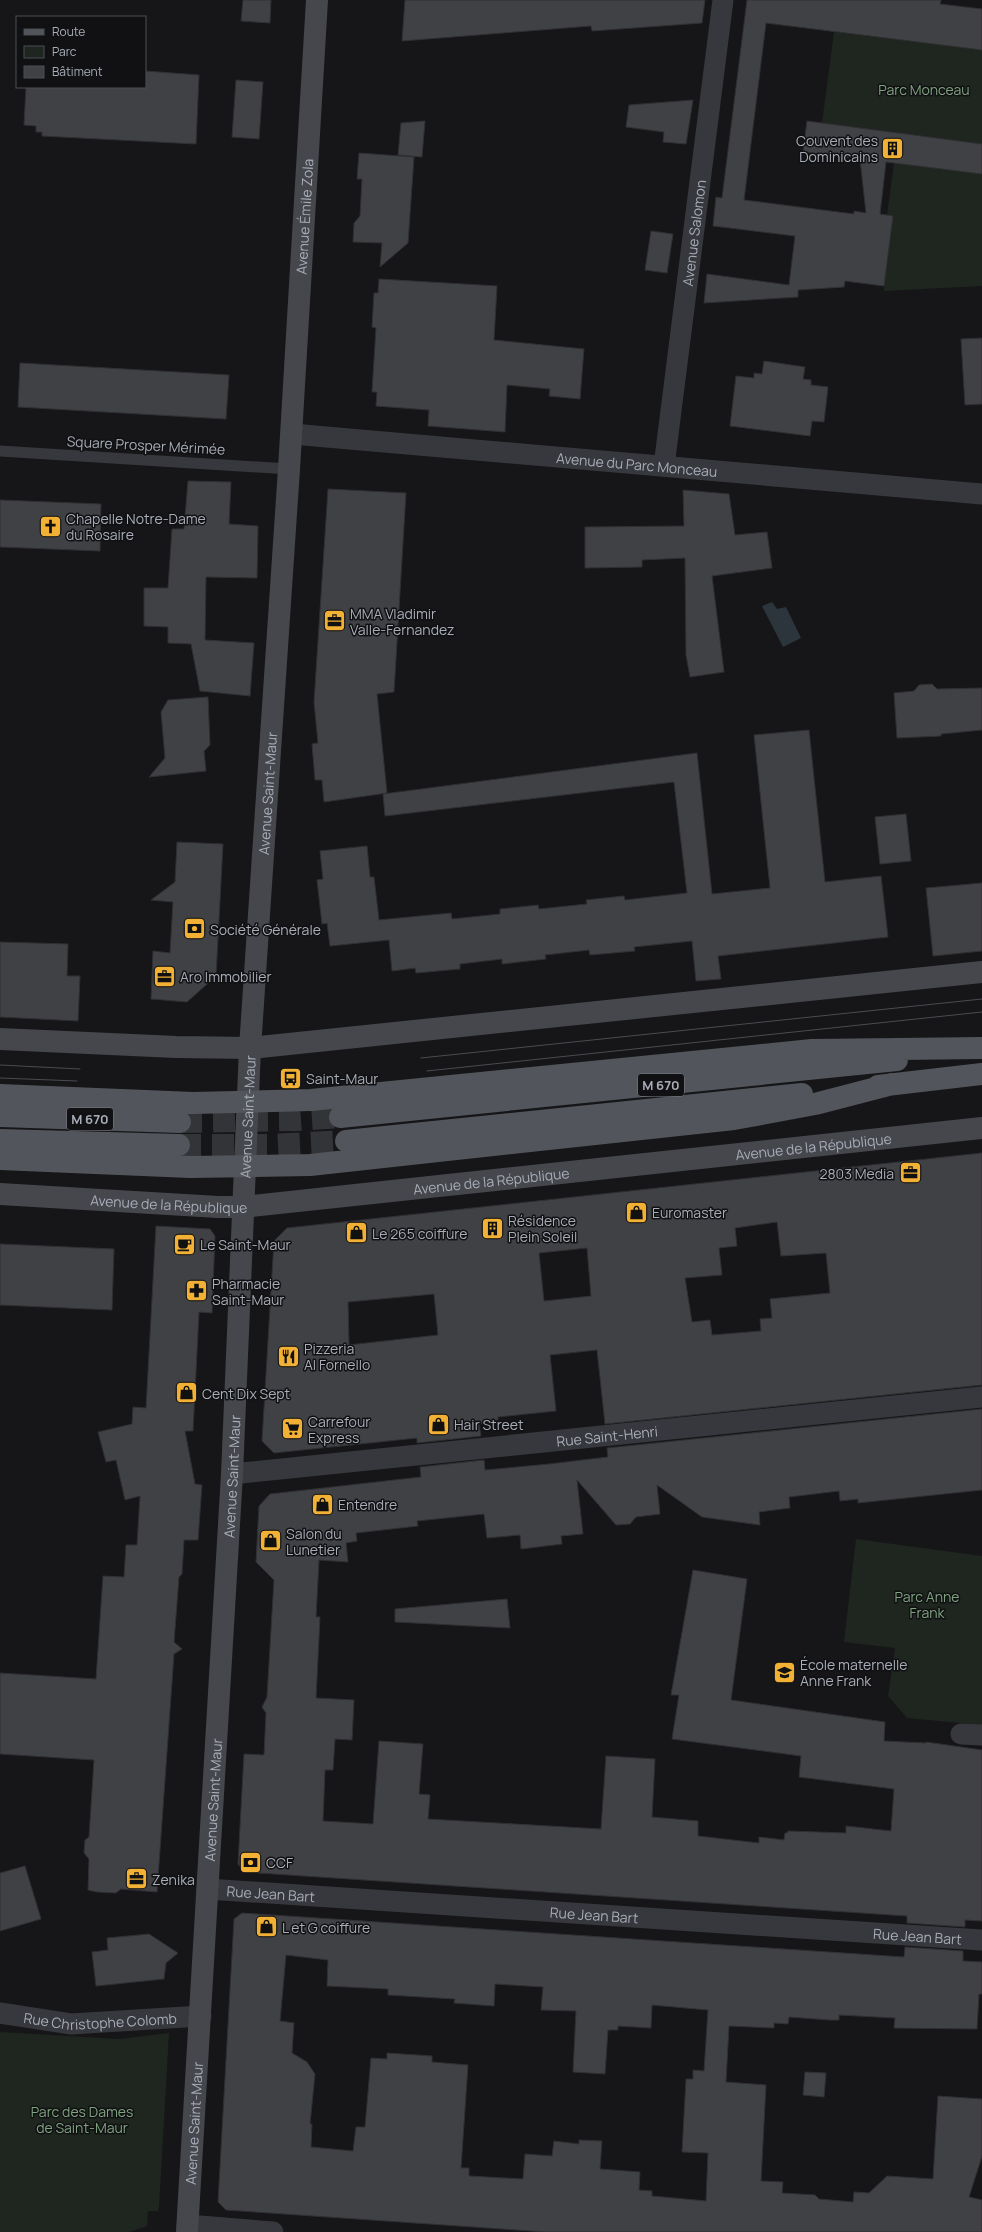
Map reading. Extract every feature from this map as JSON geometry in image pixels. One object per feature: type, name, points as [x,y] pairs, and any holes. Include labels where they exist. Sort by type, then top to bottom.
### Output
[{"type":"main road","points":[[0,1095],[193,1103],[248,1102],[356,1096],[812,1050],[982,1048]]},
{"type":"main road","name":"M 670","points":[[340,1117],[982,1051]]},
{"type":"main road","name":"M 670","points":[[346,1141],[982,1074]]},
{"type":"main road","points":[[0,1159],[171,1167],[245,1167],[332,1163],[734,1119],[814,1104],[892,1084]]},
{"type":"main road","name":"M 670","points":[[0,1116],[180,1122]]},
{"type":"main road","name":"M 670","points":[[0,1140],[179,1145]]},
{"type":"street","name":"Avenue Émile Zola","points":[[292,434],[317,0]]},
{"type":"street","name":"Avenue Salomon","points":[[664,466],[723,0]]},
{"type":"street","name":"Avenue du Parc Monceau","points":[[292,434],[982,494]]},
{"type":"street","name":"Avenue Saint-Maur","points":[[187,2228],[201,2016],[207,1889],[232,1474],[242,1206],[250,1048],[292,434]]},
{"type":"street","points":[[0,1039],[176,1047],[250,1048],[982,972]]},
{"type":"street","name":"Avenue de la République","points":[[0,1194],[190,1206],[242,1206],[982,1128]]},
{"type":"street","name":"Rue Saint-Henri","points":[[232,1474],[982,1397]]},
{"type":"street","points":[[961,1734],[982,1735]]},
{"type":"street","name":"Rue Jean Bart","points":[[207,1889],[982,1940]]},
{"type":"street","name":"Rue Christophe Colomb","points":[[0,2013],[71,2024],[201,2016]]},
{"type":"street","points":[[187,2228],[273,2232]]},
{"type":"lane","name":"Square Prosper Mérimée","points":[[0,451],[290,469]]},
{"type":"green space","name":"Parc Monceau","points":[[834,32],[982,50],[982,144],[822,123]]},
{"type":"green space","points":[[894,163],[982,174],[982,286],[884,291],[887,215]]},
{"type":"green space","name":"Parc Anne Frank","points":[[856,1539],[982,1556],[982,1725],[907,1718],[888,1696],[895,1648],[844,1642]]},
{"type":"green space","name":"Parc des Dames de Saint-Maur","points":[[0,2032],[119,2039],[169,2033],[159,2207],[158,2211],[148,2211],[147,2226],[129,2232],[0,2232]]},
{"type":"shaded area","points":[[772,602],[777,609],[786,607],[801,638],[783,647],[762,606]]},
{"type":"building","points":[[243,0],[271,0],[270,23],[241,21]]},
{"type":"building","points":[[405,0],[705,0],[702,23],[592,31],[591,26],[402,41]]},
{"type":"building","name":"Couvent des Dominicains","points":[[747,0],[941,0],[940,4],[982,9],[982,50],[766,23],[744,200],[854,214],[854,211],[866,213],[860,159],[803,152],[807,121],[982,144],[982,174],[886,162],[880,214],[893,216],[884,286],[845,281],[844,287],[798,290],[798,297],[704,303],[707,274],[789,285],[795,236],[713,226],[716,197],[722,198]]},
{"type":"building","points":[[146,71],[199,75],[196,144],[42,136],[42,132],[36,132],[36,126],[24,125],[26,88],[146,88]]},
{"type":"building","points":[[236,80],[263,82],[259,139],[232,137]]},
{"type":"building","points":[[693,100],[686,144],[663,142],[664,132],[626,127],[629,105]]},
{"type":"building","points":[[425,121],[422,157],[398,155],[401,123]]},
{"type":"building","points":[[359,153],[414,157],[408,243],[380,267],[382,243],[353,242],[354,223],[360,216],[362,179],[357,179]]},
{"type":"building","points":[[651,231],[673,234],[667,273],[645,270]]},
{"type":"building","points":[[379,279],[497,286],[494,340],[584,349],[580,399],[549,396],[550,389],[507,385],[505,432],[428,426],[429,410],[376,406],[377,392],[372,392],[376,328],[372,327],[374,293],[378,293]]},
{"type":"building","points":[[982,338],[982,404],[965,405],[961,339]]},
{"type":"building","points":[[764,361],[805,367],[803,379],[811,380],[811,385],[828,387],[824,422],[812,421],[810,436],[730,426],[736,376],[754,378],[754,373],[762,374]]},
{"type":"building","points":[[20,363],[229,375],[226,419],[18,407]]},
{"type":"building","points":[[188,481],[231,482],[229,524],[258,526],[257,578],[206,577],[205,640],[254,643],[250,696],[200,691],[191,644],[168,643],[168,627],[144,626],[144,588],[168,588],[172,529],[184,529]]},
{"type":"building","points":[[328,489],[406,493],[394,692],[377,694],[387,793],[324,802],[322,780],[315,780],[312,744],[318,743],[314,702]]},
{"type":"building","points":[[683,490],[729,494],[735,535],[767,532],[772,568],[712,576],[724,672],[690,677],[686,655],[685,558],[642,560],[642,567],[585,568],[585,527],[684,526]]},
{"type":"building","name":"Chapelle Notre-Dame du Rosaire","points":[[0,500],[101,504],[100,551],[0,547]]},
{"type":"building","points":[[932,684],[937,689],[982,688],[982,730],[941,734],[941,736],[897,738],[894,693],[914,691],[919,685]]},
{"type":"building","points":[[208,697],[210,745],[204,751],[206,771],[149,777],[165,758],[161,712],[168,700]]},
{"type":"building","points":[[809,730],[825,882],[881,876],[888,937],[718,956],[721,979],[696,981],[692,941],[634,947],[635,951],[590,955],[589,950],[545,955],[546,959],[502,964],[502,959],[460,964],[460,969],[416,973],[415,968],[392,971],[389,940],[330,946],[327,923],[322,924],[317,880],[323,879],[320,851],[367,846],[370,877],[374,877],[379,920],[451,913],[452,919],[500,914],[500,909],[538,905],[539,909],[587,904],[586,900],[624,896],[625,900],[687,893],[674,782],[385,816],[383,794],[697,753],[712,894],[770,888],[754,735]]},
{"type":"building","points":[[906,814],[911,861],[880,864],[875,817]]},
{"type":"building","points":[[177,842],[223,844],[216,976],[187,1002],[151,999],[153,951],[170,953],[173,902],[151,900],[175,882]]},
{"type":"building","points":[[982,883],[982,951],[933,956],[926,888]]},
{"type":"building","points":[[0,942],[68,944],[67,976],[80,976],[78,1021],[0,1017]]},
{"type":"building","points":[[982,1153],[982,1385],[605,1424],[597,1350],[550,1355],[556,1411],[498,1417],[498,1420],[479,1424],[481,1436],[417,1443],[417,1438],[274,1453],[262,1441],[274,1241],[287,1228]],"holes":[[[777,1222],[781,1256],[826,1253],[830,1293],[770,1299],[772,1318],[760,1319],[761,1331],[712,1335],[710,1320],[692,1322],[685,1278],[722,1275],[719,1248],[737,1246],[735,1228]],[[587,1248],[591,1296],[544,1301],[539,1253]],[[434,1294],[438,1335],[349,1345],[348,1302]]]},
{"type":"building","points":[[156,1226],[210,1229],[215,1236],[212,1313],[199,1312],[193,1431],[185,1431],[195,1484],[202,1485],[198,1540],[184,1540],[182,1574],[179,1577],[174,1642],[182,1649],[174,1654],[157,1892],[121,1889],[116,1893],[97,1892],[88,1890],[89,1859],[84,1853],[85,1840],[89,1837],[94,1760],[0,1754],[0,1673],[96,1679],[103,1576],[124,1577],[126,1545],[137,1545],[140,1496],[125,1500],[116,1460],[106,1462],[98,1432],[132,1424],[133,1407],[146,1408]]},
{"type":"building","points":[[0,1244],[114,1249],[112,1310],[0,1305]]},
{"type":"building","points":[[982,1409],[982,1490],[858,1503],[858,1499],[840,1501],[839,1491],[789,1497],[790,1508],[759,1512],[760,1525],[702,1517],[657,1485],[660,1514],[636,1517],[630,1524],[616,1525],[577,1480],[583,1534],[561,1536],[562,1544],[521,1549],[520,1535],[487,1538],[484,1514],[417,1521],[418,1526],[356,1533],[357,1541],[346,1543],[348,1562],[319,1560],[316,1617],[320,1617],[316,1698],[354,1700],[352,1740],[335,1739],[333,1770],[325,1770],[323,1821],[373,1824],[379,1741],[423,1744],[419,1794],[430,1795],[428,1819],[601,1829],[606,1756],[655,1759],[652,1817],[698,1821],[698,1836],[759,1843],[759,1837],[784,1840],[785,1833],[788,1831],[846,1833],[846,1826],[891,1831],[894,1789],[799,1777],[801,1756],[672,1739],[679,1695],[671,1695],[693,1570],[747,1579],[731,1700],[885,1722],[884,1741],[926,1742],[982,1750],[982,1921],[965,1920],[965,1927],[907,1923],[907,1916],[244,1872],[238,1864],[244,1754],[264,1755],[266,1713],[262,1707],[267,1697],[274,1580],[256,1562],[259,1506],[270,1494],[421,1477],[420,1467],[484,1460],[485,1470],[549,1464],[608,1457],[607,1448]]},
{"type":"building","points":[[507,1599],[510,1628],[395,1622],[395,1609]]},
{"type":"building","points":[[25,1866],[41,1919],[0,1931],[0,1873]]},
{"type":"building","points":[[242,1913],[904,1957],[905,1947],[963,1951],[963,1961],[982,1962],[982,1994],[979,1994],[977,2029],[894,2028],[895,2018],[839,2015],[839,2020],[789,2017],[788,2024],[774,2023],[774,2028],[729,2026],[726,2082],[766,2085],[761,2181],[783,2182],[782,2193],[815,2195],[819,2199],[853,2202],[854,2192],[869,2193],[887,2176],[933,2179],[938,2096],[982,2099],[982,2156],[969,2197],[982,2200],[982,2232],[546,2232],[226,2210],[218,2202],[234,1919]],"holes":[[[286,1955],[328,1960],[327,1986],[388,1989],[388,1995],[455,1999],[454,2003],[494,2006],[495,1984],[543,1987],[541,2010],[576,2011],[573,2072],[605,2074],[608,2030],[618,2030],[618,2026],[651,2028],[652,2005],[708,2010],[704,2071],[693,2070],[693,2079],[686,2079],[682,2152],[708,2153],[706,2201],[652,2196],[652,2191],[639,2190],[640,2172],[600,2169],[602,2141],[579,2140],[579,2144],[554,2141],[552,2156],[525,2154],[523,2179],[469,2176],[469,2168],[461,2168],[468,2065],[432,2062],[432,2056],[387,2053],[387,2059],[371,2058],[365,2127],[356,2127],[353,2151],[311,2147],[312,2124],[310,2124],[315,2074],[307,2062],[292,2053],[294,2023],[280,2021]]]},
{"type":"building","points":[[149,1934],[178,1953],[166,1963],[164,1979],[96,1986],[92,1952],[108,1950],[107,1938]]},
{"type":"building","points":[[805,2072],[826,2073],[824,2097],[803,2095]]},
{"type":"tunnel","points":[[180,1122],[298,1120],[340,1117]]},
{"type":"tunnel","points":[[179,1145],[269,1145],[346,1141]]},
{"type":"tram line","points":[[421,1058],[982,999]]},
{"type":"tram line","points":[[427,1071],[982,1012]]},
{"type":"tram line","points":[[0,1065],[80,1069]]},
{"type":"tram line","points":[[0,1078],[77,1081]]},
{"type":"place","name":"Couvent des Dominicains","points":[[893,148]]},
{"type":"place","name":"Chapelle Notre-Dame du Rosaire","points":[[50,526]]},
{"type":"place","name":"MMA Vladimir Valle-Fernandez","points":[[334,621]]},
{"type":"place","name":"Société Générale","points":[[195,929]]},
{"type":"place","name":"Aro Immobilier","points":[[165,976]]},
{"type":"place","name":"Saint-Maur","points":[[290,1078]]},
{"type":"place","name":"2803 Media","points":[[910,1173]]},
{"type":"place","name":"Euromaster","points":[[636,1212]]},
{"type":"place","name":"Résidence Plein Soleil","points":[[493,1228]]},
{"type":"place","name":"Le 265 coiffure","points":[[356,1233]]},
{"type":"place","name":"Le Saint-Maur","points":[[185,1244]]},
{"type":"place","name":"Pharmacie Saint-Maur","points":[[197,1291]]},
{"type":"place","name":"Pizzeria Al Fornello","points":[[288,1356]]},
{"type":"place","name":"Cent Dix Sept","points":[[187,1393]]},
{"type":"place","name":"Hair Street","points":[[439,1424]]},
{"type":"place","name":"Carrefour Express","points":[[292,1429]]},
{"type":"place","name":"Entendre","points":[[322,1504]]},
{"type":"place","name":"Salon du Lunetier","points":[[271,1541]]},
{"type":"place","name":"École maternelle Anne Frank","points":[[784,1672]]},
{"type":"place","name":"CCF","points":[[251,1862]]},
{"type":"place","name":"Zenika","points":[[137,1879]]},
{"type":"place","name":"L et G coiffure","points":[[266,1927]]}]
